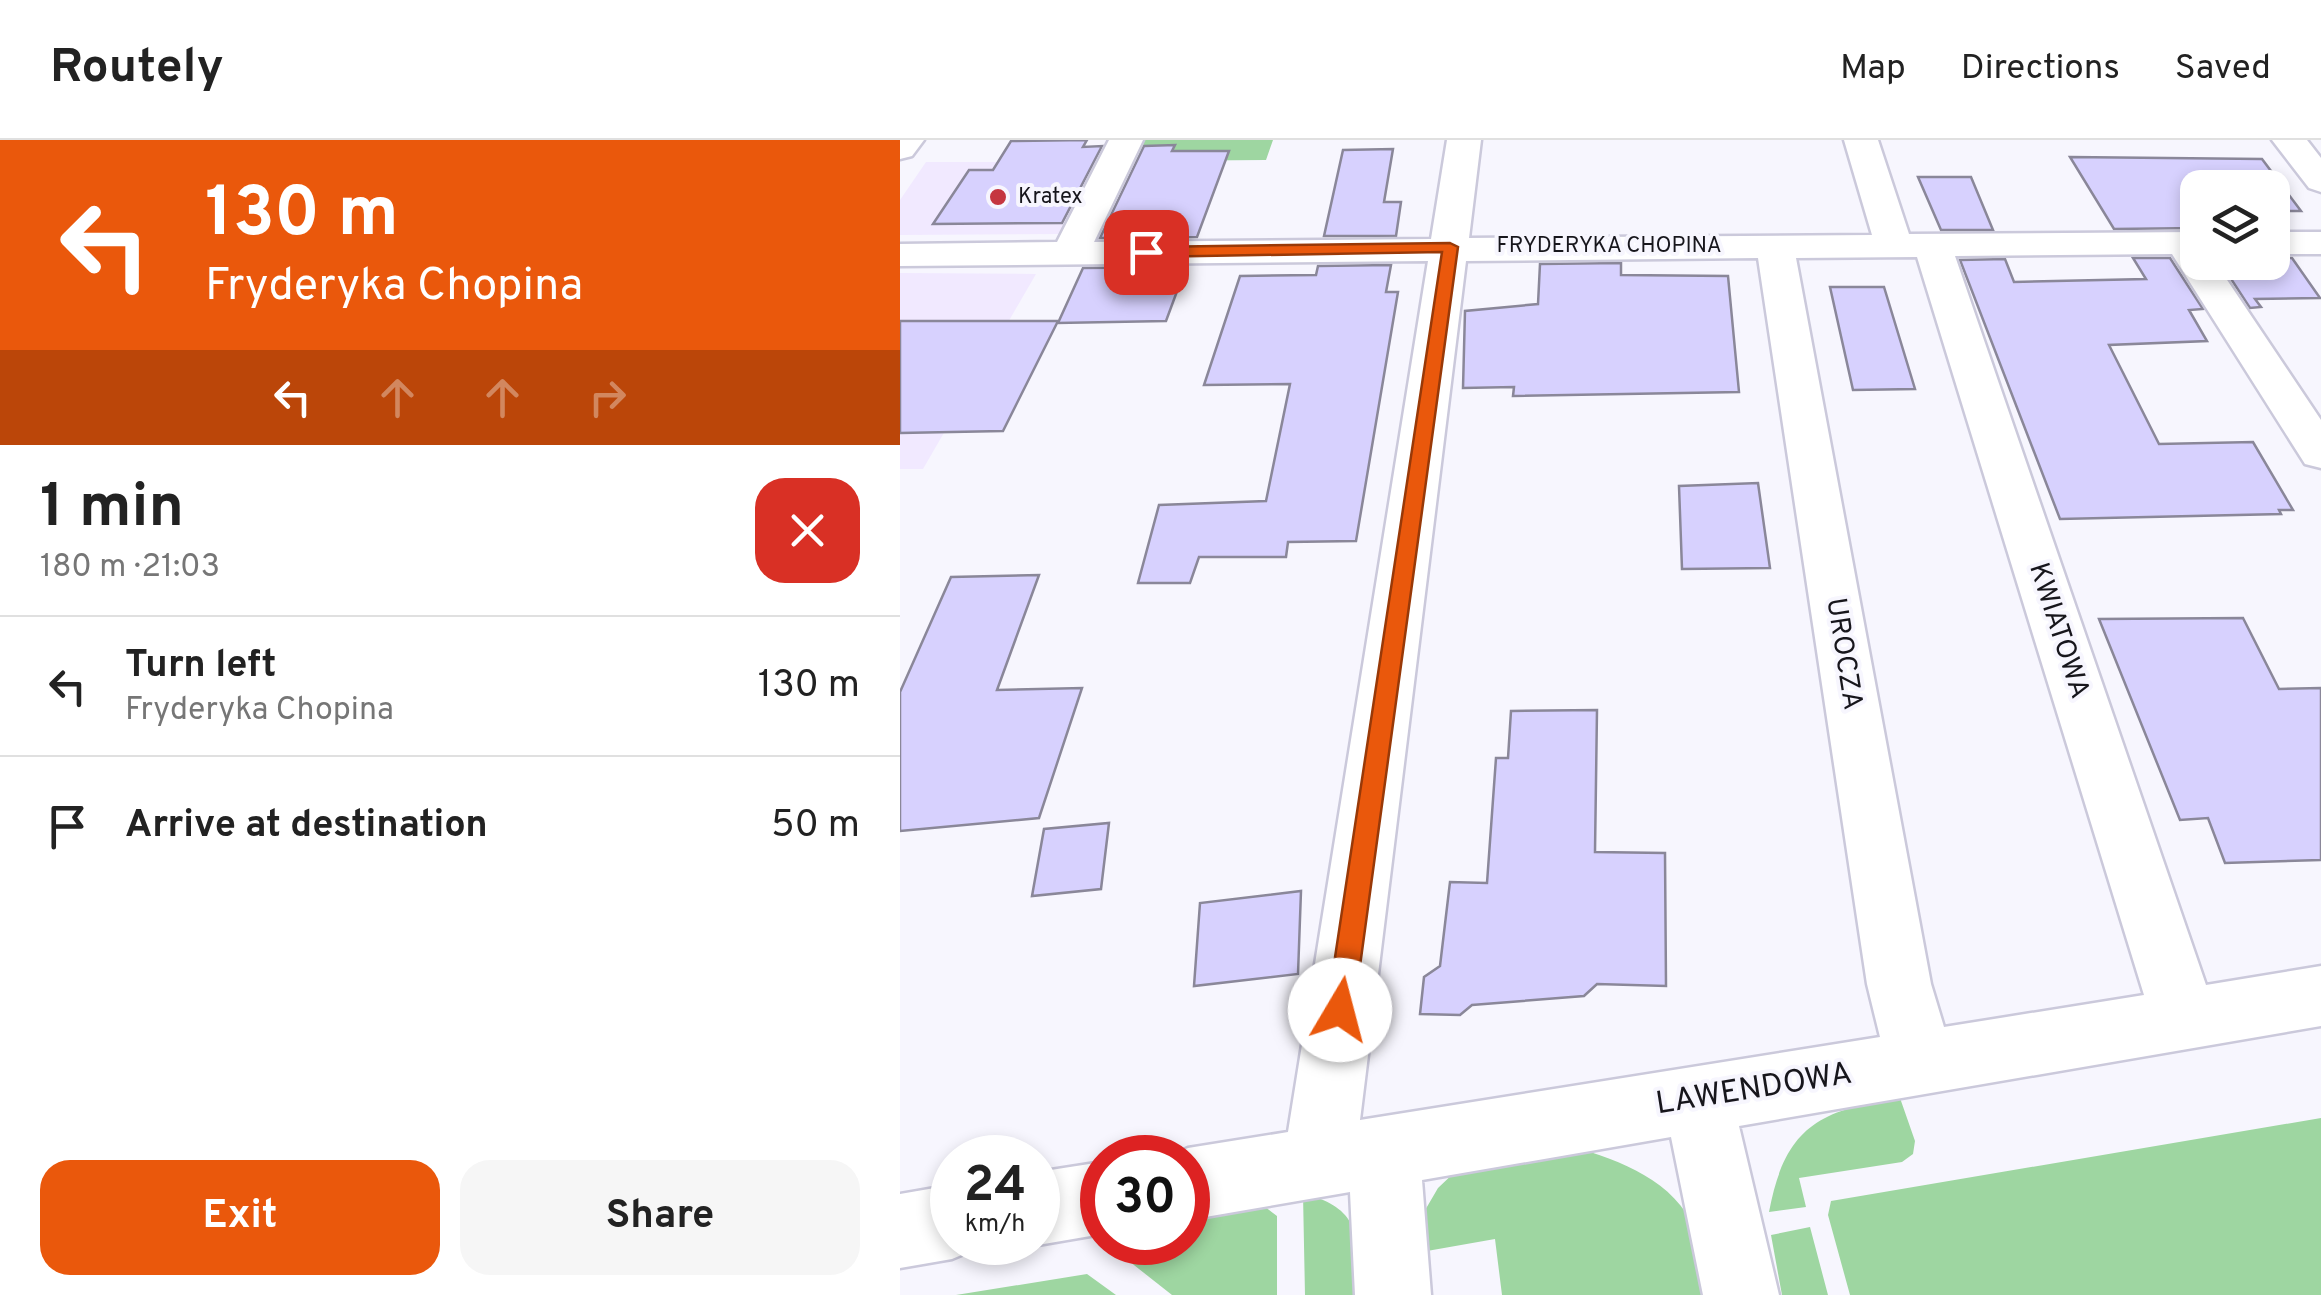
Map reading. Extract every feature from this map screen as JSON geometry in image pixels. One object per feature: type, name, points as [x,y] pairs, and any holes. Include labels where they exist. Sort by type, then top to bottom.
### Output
[{"type":"street","points":[[900,149],[907,140]]},
{"type":"street","points":[[1070,253],[1126,140]]},
{"type":"street","points":[[1393,1295],[1352,1157],[1464,140]]},
{"type":"street","name":"KWIATOWA","points":[[1861,140],[1913,244],[2184,1018]]},
{"type":"street","points":[[2288,140],[2321,181]]},
{"type":"street","points":[[2290,243],[2321,242]]},
{"type":"street","name":"FRYDERYKA CHOPINA","points":[[900,255],[2180,243]]},
{"type":"street","name":"UROCZA","points":[[1775,245],[1899,984],[1920,1062]]},
{"type":"street","points":[[2213,280],[2321,454]]},
{"type":"street","name":"LAWENDOWA","points":[[1210,1180],[2321,996]]},
{"type":"street","points":[[1698,1099],[1741,1295]]},
{"type":"street","points":[[900,1231],[930,1226]]},
{"type":"shaded area","points":[[926,162],[1099,162],[1060,234],[900,235],[900,200]]},
{"type":"shaded area","points":[[900,273],[1036,274],[923,469],[900,469]]},
{"type":"green space","points":[[1145,140],[1273,140],[1266,160],[1136,161]]},
{"type":"green space","points":[[1900,1098],[1915,1141],[1913,1154],[1902,1162],[1799,1178],[1806,1207],[1769,1212],[1785,1160],[1810,1128],[1848,1109]]},
{"type":"green space","points":[[2321,1118],[2321,1295],[1850,1295],[1828,1215],[1831,1201]]},
{"type":"green space","points":[[1583,1150],[1636,1170],[1681,1205],[1698,1239],[1704,1295],[1502,1295],[1495,1239],[1427,1251],[1424,1212],[1438,1188],[1457,1170]]},
{"type":"green space","points":[[1303,1194],[1323,1200],[1347,1218],[1358,1243],[1362,1295],[1305,1295]]},
{"type":"green space","points":[[1260,1203],[1277,1216],[1277,1295],[1172,1295],[1134,1265],[1210,1265],[1210,1211]]},
{"type":"green space","points":[[1810,1227],[1828,1295],[1782,1295],[1771,1235]]},
{"type":"green space","points":[[1087,1274],[1116,1295],[956,1295]]},
{"type":"building","points":[[1087,140],[1083,147],[1102,146],[1062,223],[933,224],[969,170],[993,170],[1011,141]]},
{"type":"building","points":[[1175,145],[1172,151],[1229,151],[1197,237],[1100,238],[1144,146]]},
{"type":"building","points":[[1393,149],[1384,202],[1401,202],[1396,236],[1324,236],[1343,150]]},
{"type":"building","points":[[2070,157],[2262,159],[2270,170],[2180,170],[2180,228],[2114,229]]},
{"type":"building","points":[[1918,177],[1971,177],[1993,230],[1941,230]]},
{"type":"building","points":[[2290,196],[2301,211],[2290,211]]},
{"type":"building","points":[[2133,258],[2170,258],[2180,280],[2184,280],[2203,309],[2189,310],[2207,341],[2109,345],[2159,444],[2253,442],[2293,510],[2279,510],[2281,514],[2060,519],[1960,260],[2005,259],[2014,282],[2146,279]]},
{"type":"building","points":[[2290,258],[2320,298],[2255,299],[2261,307],[2250,308],[2232,280],[2290,280]]},
{"type":"building","points":[[1621,263],[1621,275],[1728,276],[1739,392],[1513,396],[1514,387],[1463,388],[1465,311],[1538,304],[1540,264]]},
{"type":"building","points":[[1391,265],[1386,292],[1398,292],[1356,541],[1288,542],[1286,557],[1199,557],[1190,583],[1138,583],[1159,505],[1266,501],[1290,384],[1204,385],[1240,276],[1316,275],[1318,266]]},
{"type":"building","points":[[1186,267],[1166,321],[1058,323],[1083,268]]},
{"type":"building","points":[[1830,287],[1884,287],[1915,389],[1853,390]]},
{"type":"building","points":[[900,321],[1058,321],[1003,431],[900,433]]},
{"type":"building","points":[[1758,483],[1770,568],[1682,569],[1679,486]]},
{"type":"building","points":[[1039,575],[997,690],[1082,688],[1039,818],[900,831],[900,692],[951,577]]},
{"type":"building","points":[[2243,618],[2279,689],[2321,688],[2321,860],[2225,863],[2208,818],[2180,820],[2099,619]]},
{"type":"building","points":[[1597,710],[1595,852],[1665,853],[1666,986],[1597,984],[1584,996],[1472,1005],[1460,1015],[1420,1014],[1424,977],[1440,966],[1450,882],[1487,883],[1496,758],[1508,758],[1511,711]]},
{"type":"building","points":[[1109,823],[1101,889],[1032,896],[1044,829]]},
{"type":"building","points":[[1301,891],[1298,974],[1194,986],[1200,903]]},
{"type":"place","name":"Kratex","points":[[998,197]]},
{"type":"route","points":[[1146,252],[1450,247],[1340,1010]]}]
